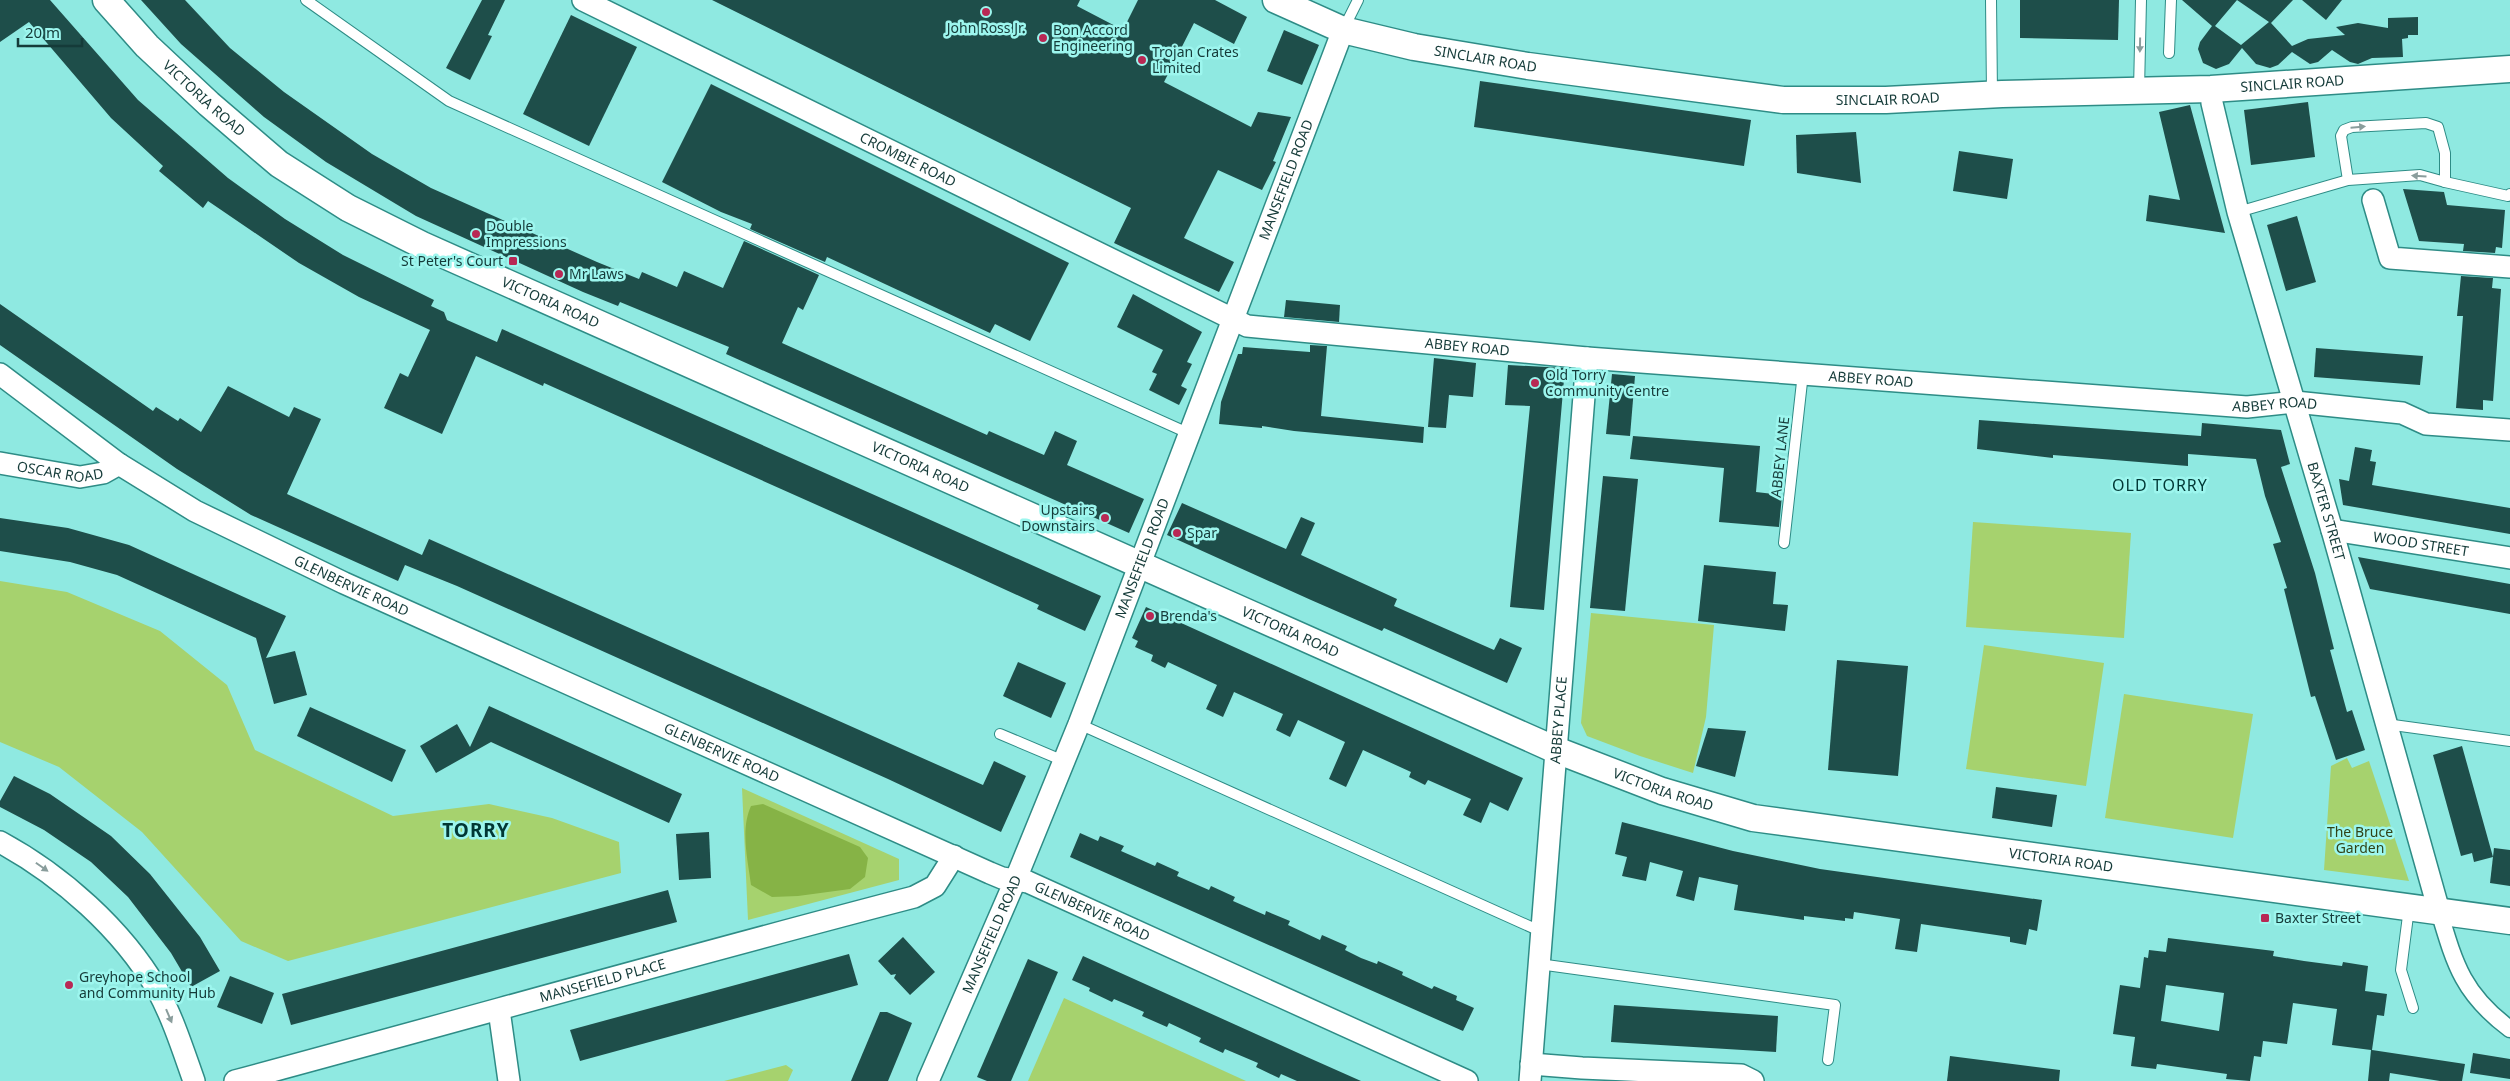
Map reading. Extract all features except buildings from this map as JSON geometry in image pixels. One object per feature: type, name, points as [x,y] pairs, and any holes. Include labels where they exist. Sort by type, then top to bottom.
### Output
[{"type":"street","name":"VICTORIA ROAD","points":[[106,0],[147,46],[209,104],[278,164],[348,208],[422,246],[1556,750],[1662,791],[1753,818],[2510,920]]},
{"type":"street","name":"CROMBIE ROAD","points":[[583,0],[1232,321]]},
{"type":"street","name":"SINCLAIR ROAD","points":[[1276,0],[1343,30],[1414,47],[1528,66],[1783,100],[1886,100],[1992,94],[2211,89],[2510,70]]},
{"type":"street","name":"MANSEFIELD ROAD","points":[[928,1081],[1015,880],[1079,724],[1188,433],[1343,30]]},
{"type":"street","name":"BAXTER STREET","points":[[2211,89],[2212,103],[2238,212],[2295,402],[2454,958],[2464,982],[2478,1001],[2510,1029]]},
{"type":"street","points":[[2373,200],[2390,258],[2510,267]]},
{"type":"street","name":"ABBEY ROAD","points":[[1232,321],[1247,326],[1588,358],[2247,407],[2295,402],[2402,413],[2426,424],[2510,430]]},
{"type":"street","name":"ABBEY PLACE","points":[[1531,1072],[1540,931],[1588,358]]},
{"type":"street","name":"GLENBERVIE ROAD","points":[[0,374],[119,464],[195,511],[344,583],[1002,878],[1028,882],[1468,1081]]},
{"type":"street","name":"OSCAR ROAD","points":[[0,464],[80,477],[103,474],[119,464]]},
{"type":"street","name":"WOOD STREET","points":[[2332,530],[2510,558]]},
{"type":"street","points":[[0,842],[60,880],[123,944],[156,989],[169,1015],[194,1081]]},
{"type":"street","name":"MANSEFIELD PLACE","points":[[235,1081],[914,896],[935,886],[954,856]]},
{"type":"street","points":[[499,1010],[510,1081]]},
{"type":"street","points":[[1531,1072],[1581,1075],[1741,1075],[1753,1081]]},
{"type":"lane","points":[[306,0],[449,101],[1188,433]]},
{"type":"lane","points":[[1343,30],[1358,0]]},
{"type":"lane","points":[[1992,0],[1992,94]]},
{"type":"lane","points":[[2140,90],[2141,0]]},
{"type":"lane","points":[[2170,53],[2171,0]]},
{"type":"lane","points":[[2348,180],[2341,136],[2344,130],[2352,127],[2426,123],[2438,127],[2445,153],[2445,182]]},
{"type":"lane","points":[[2238,212],[2348,180],[2420,175],[2508,196],[2510,194]]},
{"type":"lane","name":"ABBEY LANE","points":[[1784,543],[1803,374]]},
{"type":"lane","points":[[1079,724],[1540,931]]},
{"type":"lane","points":[[2386,724],[2510,740]]},
{"type":"lane","points":[[1000,734],[1064,761]]},
{"type":"lane","points":[[2409,907],[2401,970],[2413,1008]]},
{"type":"lane","points":[[1539,964],[1835,1005],[1828,1060]]},
{"type":"green space","points":[[1973,522],[2131,533],[2124,638],[1966,627]]},
{"type":"green space","points":[[0,581],[67,592],[160,631],[227,685],[255,750],[393,816],[489,804],[552,818],[619,842],[621,873],[288,961],[241,941],[142,832],[59,767],[0,742]]},
{"type":"green space","points":[[1591,613],[1714,625],[1706,717],[1693,773],[1587,736],[1581,723]]},
{"type":"green space","points":[[1984,645],[2104,663],[2086,786],[1966,769]]},
{"type":"green space","points":[[2124,694],[2253,714],[2233,838],[2105,818]]},
{"type":"green space","name":"The Bruce Garden","points":[[2347,758],[2352,768],[2369,761],[2409,881],[2324,870],[2331,766]]},
{"type":"green space","points":[[742,788],[899,859],[899,880],[748,920]]},
{"type":"green space","points":[[763,804],[860,847],[868,858],[865,877],[850,889],[798,896],[772,897],[751,885],[745,835],[746,825],[751,806]]},
{"type":"green space","points":[[1064,998],[1246,1081],[1028,1081]]},
{"type":"green space","points":[[786,1065],[793,1070],[788,1081],[724,1081]]},
{"type":"place","name":"John Ross Jr.","points":[[986,12]]},
{"type":"place","name":"Bon Accord Engineering","points":[[1043,38]]},
{"type":"place","name":"Trojan Crates Limited","points":[[1142,60]]},
{"type":"place","name":"Double Impressions","points":[[476,234]]},
{"type":"place","name":"St Peter's Court","points":[[513,261]]},
{"type":"place","name":"Mr Laws","points":[[559,274]]},
{"type":"place","name":"Old Torry Community Centre","points":[[1535,383]]},
{"type":"place","name":"Upstairs Downstairs","points":[[1105,518]]},
{"type":"place","name":"Spar","points":[[1177,533]]},
{"type":"place","name":"Brenda's","points":[[1150,616]]},
{"type":"place","name":"Baxter Street","points":[[2265,918]]},
{"type":"place","name":"Greyhope School and Community Hub","points":[[69,985]]},
{"type":"district","name":"OLD TORRY","points":[[2160,485]]},
{"type":"district","name":"TORRY","points":[[476,830]]}]
